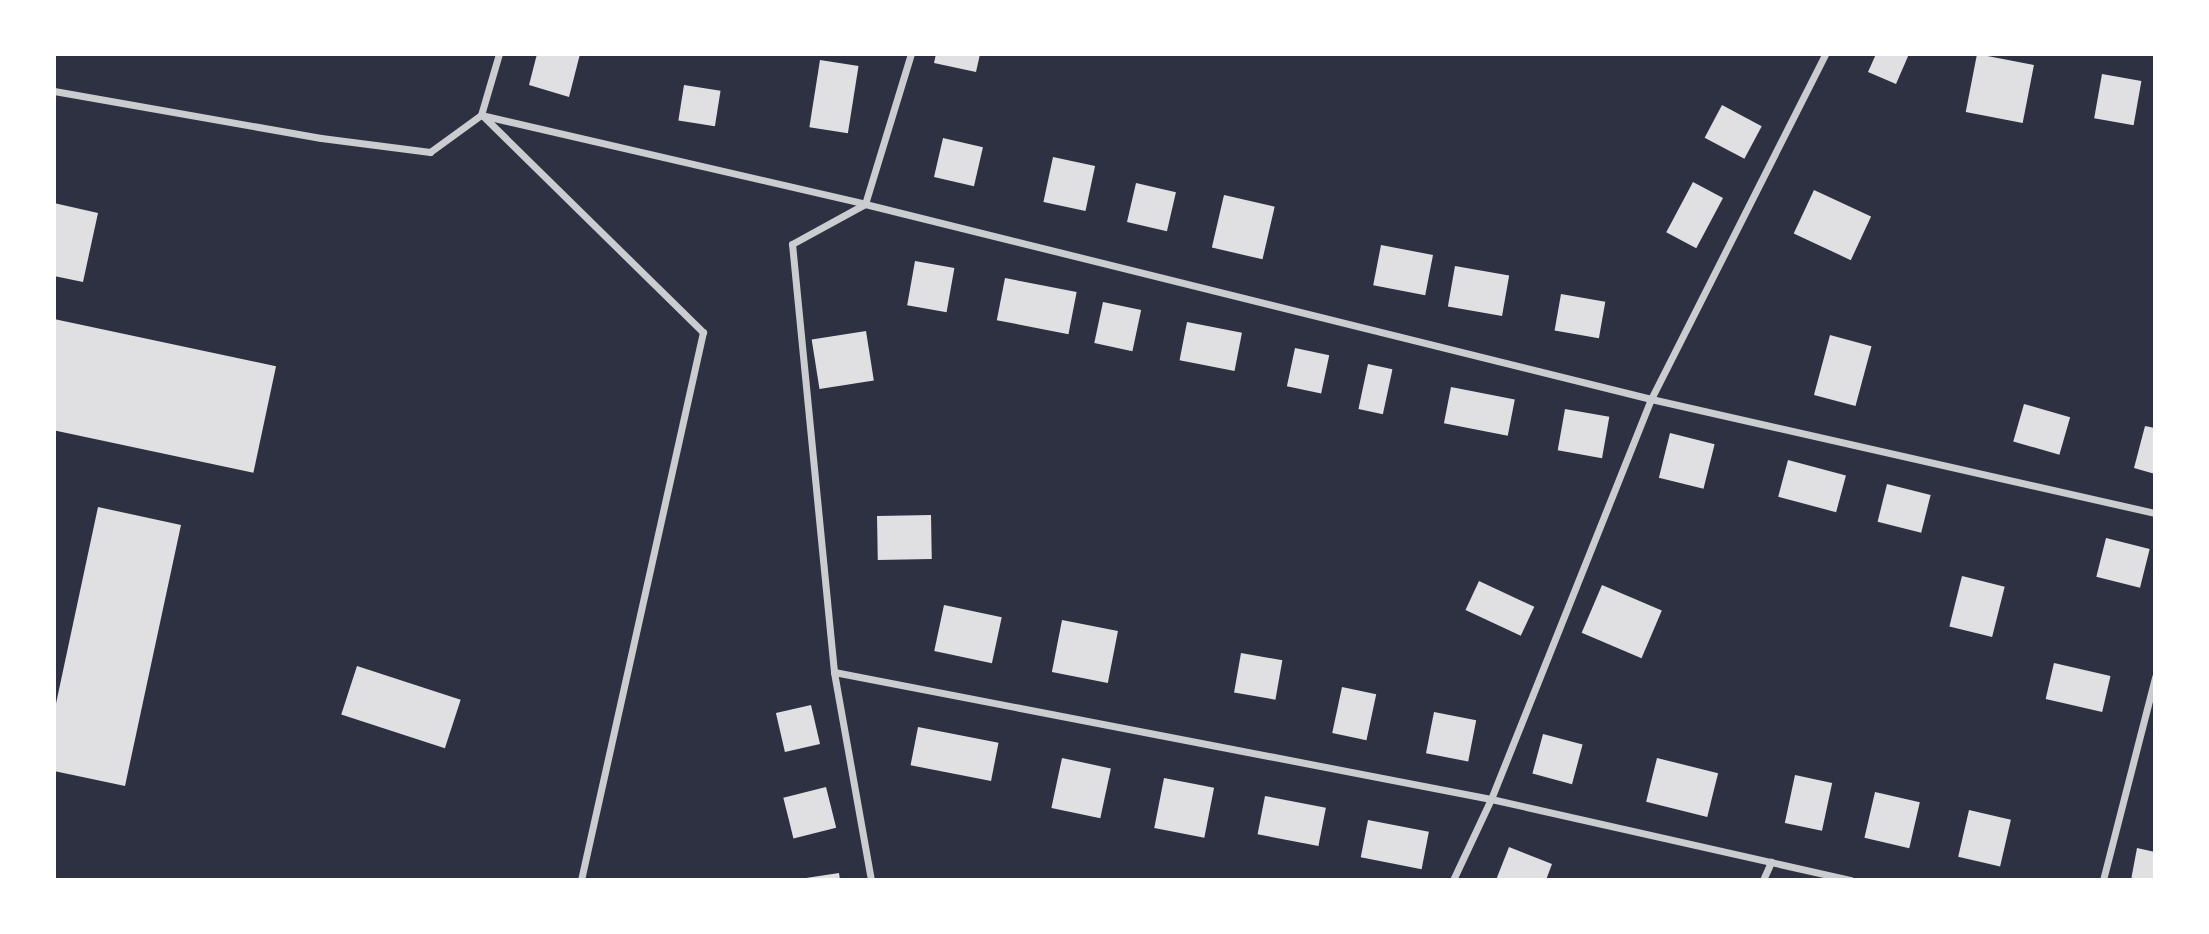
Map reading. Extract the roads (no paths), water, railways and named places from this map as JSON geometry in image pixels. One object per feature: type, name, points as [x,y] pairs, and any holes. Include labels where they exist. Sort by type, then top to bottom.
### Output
[{"type":"street","points":[[54,90],[321,138],[430,152],[481,114],[499,54]]},
{"type":"street","points":[[871,880],[834,672],[793,244],[865,204],[911,54]]},
{"type":"street","points":[[1453,880],[1491,799],[1651,398],[1825,54]]},
{"type":"street","points":[[481,114],[865,204],[1651,398],[2155,513]]},
{"type":"street","points":[[481,114],[703,332],[581,880]]},
{"type":"street","points":[[834,672],[1491,799],[1851,880]]},
{"type":"street","points":[[2103,880],[2155,677]]},
{"type":"street","points":[[1763,880],[1771,862]]}]
